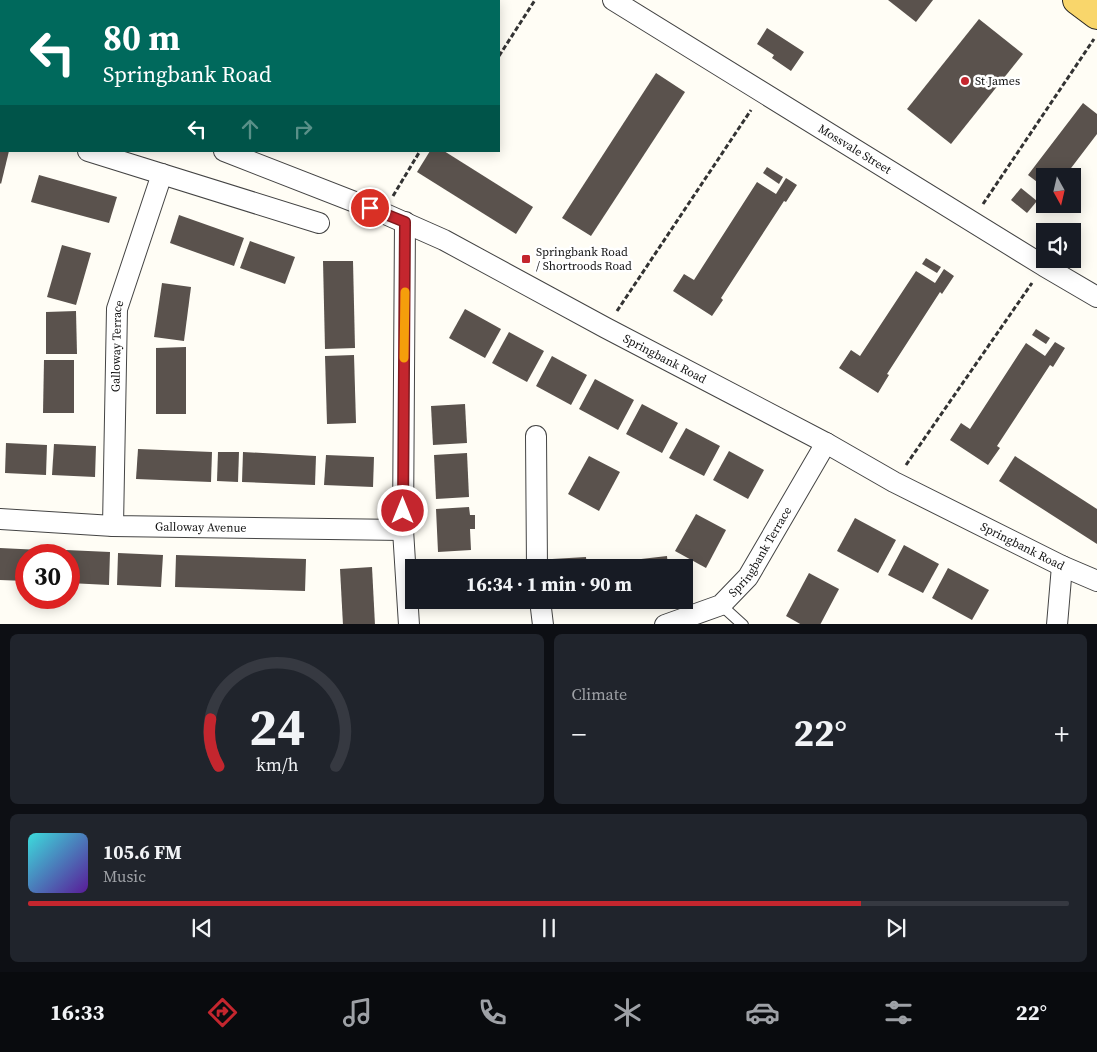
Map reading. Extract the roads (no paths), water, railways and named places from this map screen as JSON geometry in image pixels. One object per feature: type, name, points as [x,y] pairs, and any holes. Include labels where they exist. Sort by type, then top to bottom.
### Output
[{"type":"main road","points":[[1077,0],[1097,16]]},
{"type":"street","name":"Mossvale Street","points":[[613,0],[1097,297]]},
{"type":"street","points":[[91,152],[319,223]]},
{"type":"street","name":"Springbank Road","points":[[227,152],[383,213],[444,240],[606,328],[826,443],[894,482],[1097,582]]},
{"type":"street","name":"Galloway Terrace","points":[[112,526],[117,309],[162,174]]},
{"type":"street","points":[[405,222],[403,530],[410,624]]},
{"type":"street","points":[[536,436],[537,559]]},
{"type":"street","name":"Springbank Terrace","points":[[665,624],[721,605],[748,577],[826,443]]},
{"type":"street","name":"Galloway Avenue","points":[[0,519],[112,526],[403,530]]},
{"type":"street","points":[[1057,624],[1062,566]]},
{"type":"street","points":[[541,609],[542,624]]},
{"type":"lane","points":[[721,605],[743,624]]},
{"type":"place","name":"St James","points":[[965,81]]},
{"type":"place","name":"Springbank Road / Shortroods Road","points":[[526,259]]}]
